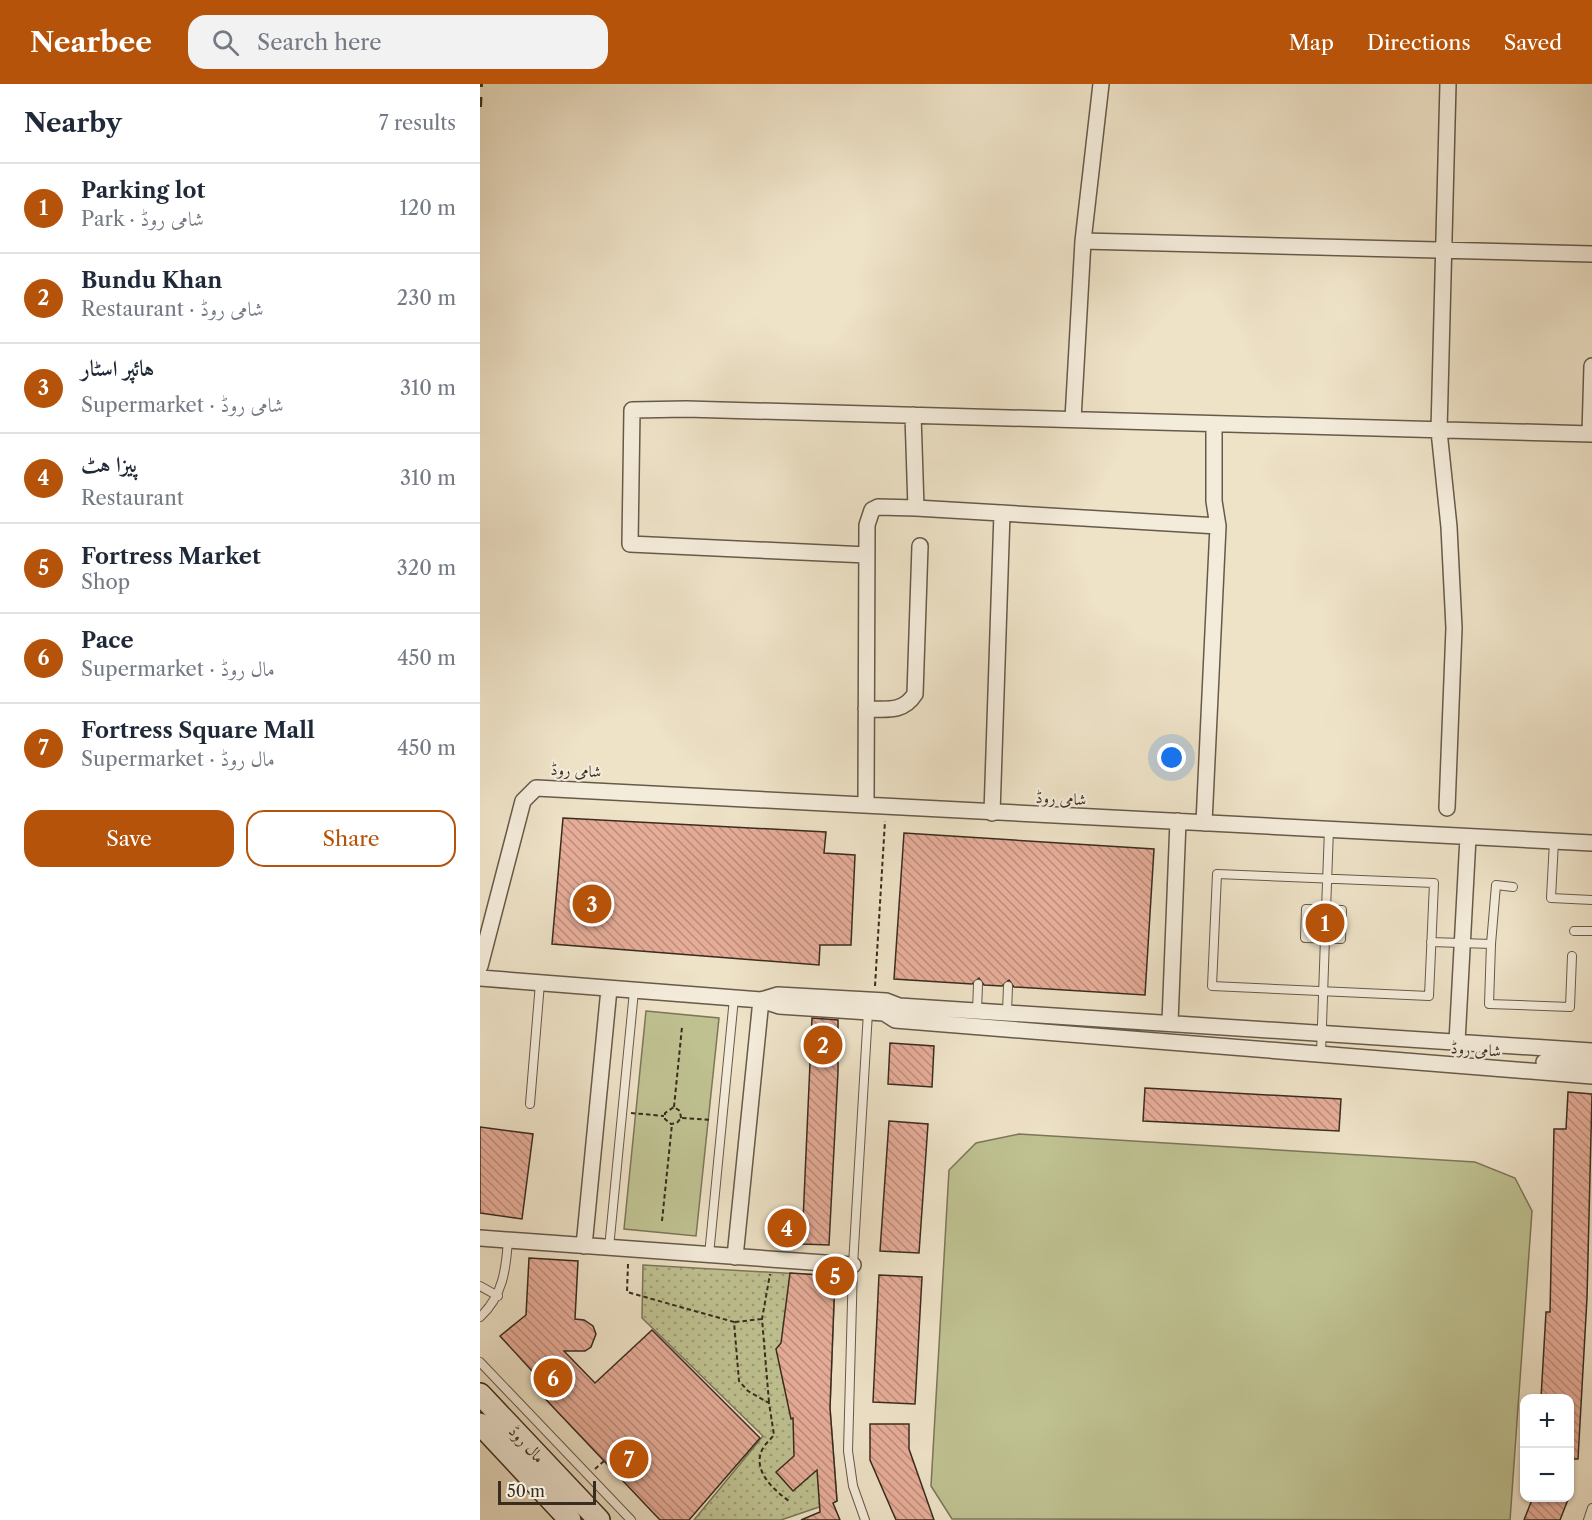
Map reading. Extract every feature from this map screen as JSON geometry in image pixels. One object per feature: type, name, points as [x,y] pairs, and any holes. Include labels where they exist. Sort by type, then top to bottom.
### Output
[{"type":"main road","name":"مال روڈ","points":[[480,1394],[600,1520]]},
{"type":"main road","name":"مال روڈ","points":[[480,1424],[570,1520]]},
{"type":"street","points":[[1073,419],[1083,241],[1101,84]]},
{"type":"street","points":[[1448,84],[1439,431],[1449,527],[1454,628],[1448,808]]},
{"type":"street","points":[[1083,241],[1592,254]]},
{"type":"street","points":[[867,555],[630,544],[633,410],[1073,419],[1214,425],[1591,434],[1592,366]]},
{"type":"street","points":[[913,416],[916,508]]},
{"type":"street","points":[[1204,823],[1218,526],[1214,501],[1214,425]]},
{"type":"street","points":[[866,803],[867,525],[872,510],[878,507],[916,508],[1218,526]]},
{"type":"street","points":[[992,813],[1002,513]]},
{"type":"street","points":[[866,709],[901,709],[908,705],[915,694],[920,546]]},
{"type":"street","name":"شامی روڈ","points":[[480,966],[523,801],[530,791],[544,787],[886,804],[992,813],[1592,843]]},
{"type":"street","points":[[1170,1022],[1178,821]]},
{"type":"street","points":[[1398,1061],[1416,1054],[1464,1047],[1463,943],[1468,837]]},
{"type":"street","name":"شامی روڈ","points":[[480,978],[761,1000],[778,1006],[899,1006],[1117,1018],[1322,1033],[1464,1047],[1592,1065]]},
{"type":"street","points":[[584,1246],[609,989]]},
{"type":"street","points":[[735,1257],[761,1000]]},
{"type":"street","name":"شامی روڈ","points":[[871,1006],[895,1020],[1592,1076]]},
{"type":"street","points":[[1116,1036],[1117,1018]]},
{"type":"street","name":"شامی روڈ","points":[[1464,1047],[1592,1051]]},
{"type":"street","points":[[480,1238],[853,1265]]},
{"type":"lane","points":[[1326,910],[1329,829]]},
{"type":"lane","points":[[1554,842],[1551,898],[1592,900]]},
{"type":"lane","points":[[1217,874],[1434,884],[1431,942],[1429,996],[1212,986],[1217,874]]},
{"type":"lane","points":[[1513,887],[1496,885],[1489,1004],[1570,1007],[1572,956]]},
{"type":"lane","points":[[1306,909],[1342,910],[1341,939],[1325,938],[1305,938],[1306,909]]},
{"type":"lane","points":[[1574,931],[1592,932]]},
{"type":"lane","points":[[1321,1054],[1325,938]]},
{"type":"lane","points":[[1431,942],[1491,944]]},
{"type":"lane","points":[[530,1104],[540,983]]},
{"type":"lane","points":[[977,1011],[978,984]]},
{"type":"lane","points":[[1007,1012],[1008,986]]},
{"type":"lane","points":[[609,1248],[634,991]]},
{"type":"lane","points":[[709,1255],[734,998]]},
{"type":"lane","points":[[865,1520],[853,1486],[848,1451],[853,1265],[871,1006]]},
{"type":"lane","points":[[480,1317],[498,1296],[505,1271],[508,1240]]},
{"type":"lane","points":[[480,1286],[498,1296]]},
{"type":"lane","points":[[480,1362],[631,1520]]},
{"type":"lane","points":[[1588,1520],[1592,1508]]},
{"type":"path","points":[[871,1006],[886,804]]},
{"type":"path","points":[[674,1107],[682,1027]]},
{"type":"path","points":[[664,1116],[667,1109],[674,1107],[680,1111],[681,1118],[677,1123],[672,1124]]},
{"type":"path","points":[[622,1112],[664,1116],[672,1124]]},
{"type":"path","points":[[681,1118],[722,1121]]},
{"type":"path","points":[[662,1221],[672,1124]]},
{"type":"path","points":[[629,1249],[627,1292],[734,1322],[762,1319]]},
{"type":"path","points":[[772,1259],[762,1319],[774,1435],[761,1451],[760,1462],[766,1482],[789,1501]]},
{"type":"path","points":[[734,1322],[740,1381],[748,1391],[769,1403]]},
{"type":"green space","points":[[646,1011],[719,1018],[696,1236],[624,1229]]},
{"type":"green space","points":[[1019,1134],[1475,1162],[1515,1178],[1532,1211],[1510,1520],[952,1519],[931,1486],[949,1170],[976,1143]]},
{"type":"green space","points":[[643,1265],[835,1276],[830,1408],[837,1501],[781,1520],[694,1520],[763,1436],[642,1318]]},
{"type":"building","points":[[563,818],[826,832],[824,853],[855,855],[851,945],[820,945],[819,965],[552,944]]},
{"type":"building","points":[[904,833],[1154,849],[1145,995],[1014,987],[1009,980],[1002,986],[984,985],[979,978],[972,984],[894,979]]},
{"type":"building","points":[[812,1018],[838,1020],[838,1072],[829,1245],[802,1244]]},
{"type":"building","points":[[890,1043],[934,1046],[932,1087],[888,1084]]},
{"type":"building","points":[[1145,1088],[1341,1099],[1339,1131],[1143,1121]]},
{"type":"building","points":[[1568,1092],[1592,1094],[1587,1298],[1578,1459],[1574,1459],[1574,1394],[1541,1394],[1546,1312],[1550,1312],[1554,1129],[1566,1129]]},
{"type":"building","points":[[889,1121],[928,1124],[919,1253],[880,1251]]},
{"type":"building","points":[[480,1127],[533,1134],[522,1219],[480,1213]]},
{"type":"building","points":[[529,1258],[578,1261],[575,1319],[584,1320],[593,1326],[596,1334],[591,1347],[585,1351],[564,1351],[595,1383],[652,1330],[760,1438],[689,1520],[660,1520],[535,1388],[542,1382],[500,1336],[526,1315]]},
{"type":"building","points":[[790,1273],[835,1276],[830,1408],[837,1501],[833,1503],[840,1520],[801,1520],[820,1512],[817,1470],[793,1491],[776,1472],[794,1456],[793,1418],[791,1419],[776,1349],[781,1343]]},
{"type":"building","points":[[879,1275],[922,1277],[915,1404],[873,1402]]},
{"type":"building","points":[[870,1424],[909,1424],[909,1449],[934,1520],[896,1520],[870,1460]]},
{"type":"building","points":[[1531,1502],[1567,1502],[1560,1520],[1524,1520]]},
{"type":"railway","points":[[480,107],[481,84]]},
{"type":"place","name":"ہائپر اسٹار","points":[[592,904]]},
{"type":"place","name":"Parking lot","points":[[1325,923]]},
{"type":"place","name":"Bundu Khan","points":[[823,1045]]},
{"type":"place","name":"پیزا ہٹ","points":[[787,1228]]},
{"type":"place","name":"Fortress Market","points":[[835,1276]]},
{"type":"place","name":"Pace","points":[[553,1378]]},
{"type":"place","name":"Fortress Square Mall","points":[[629,1459]]}]
